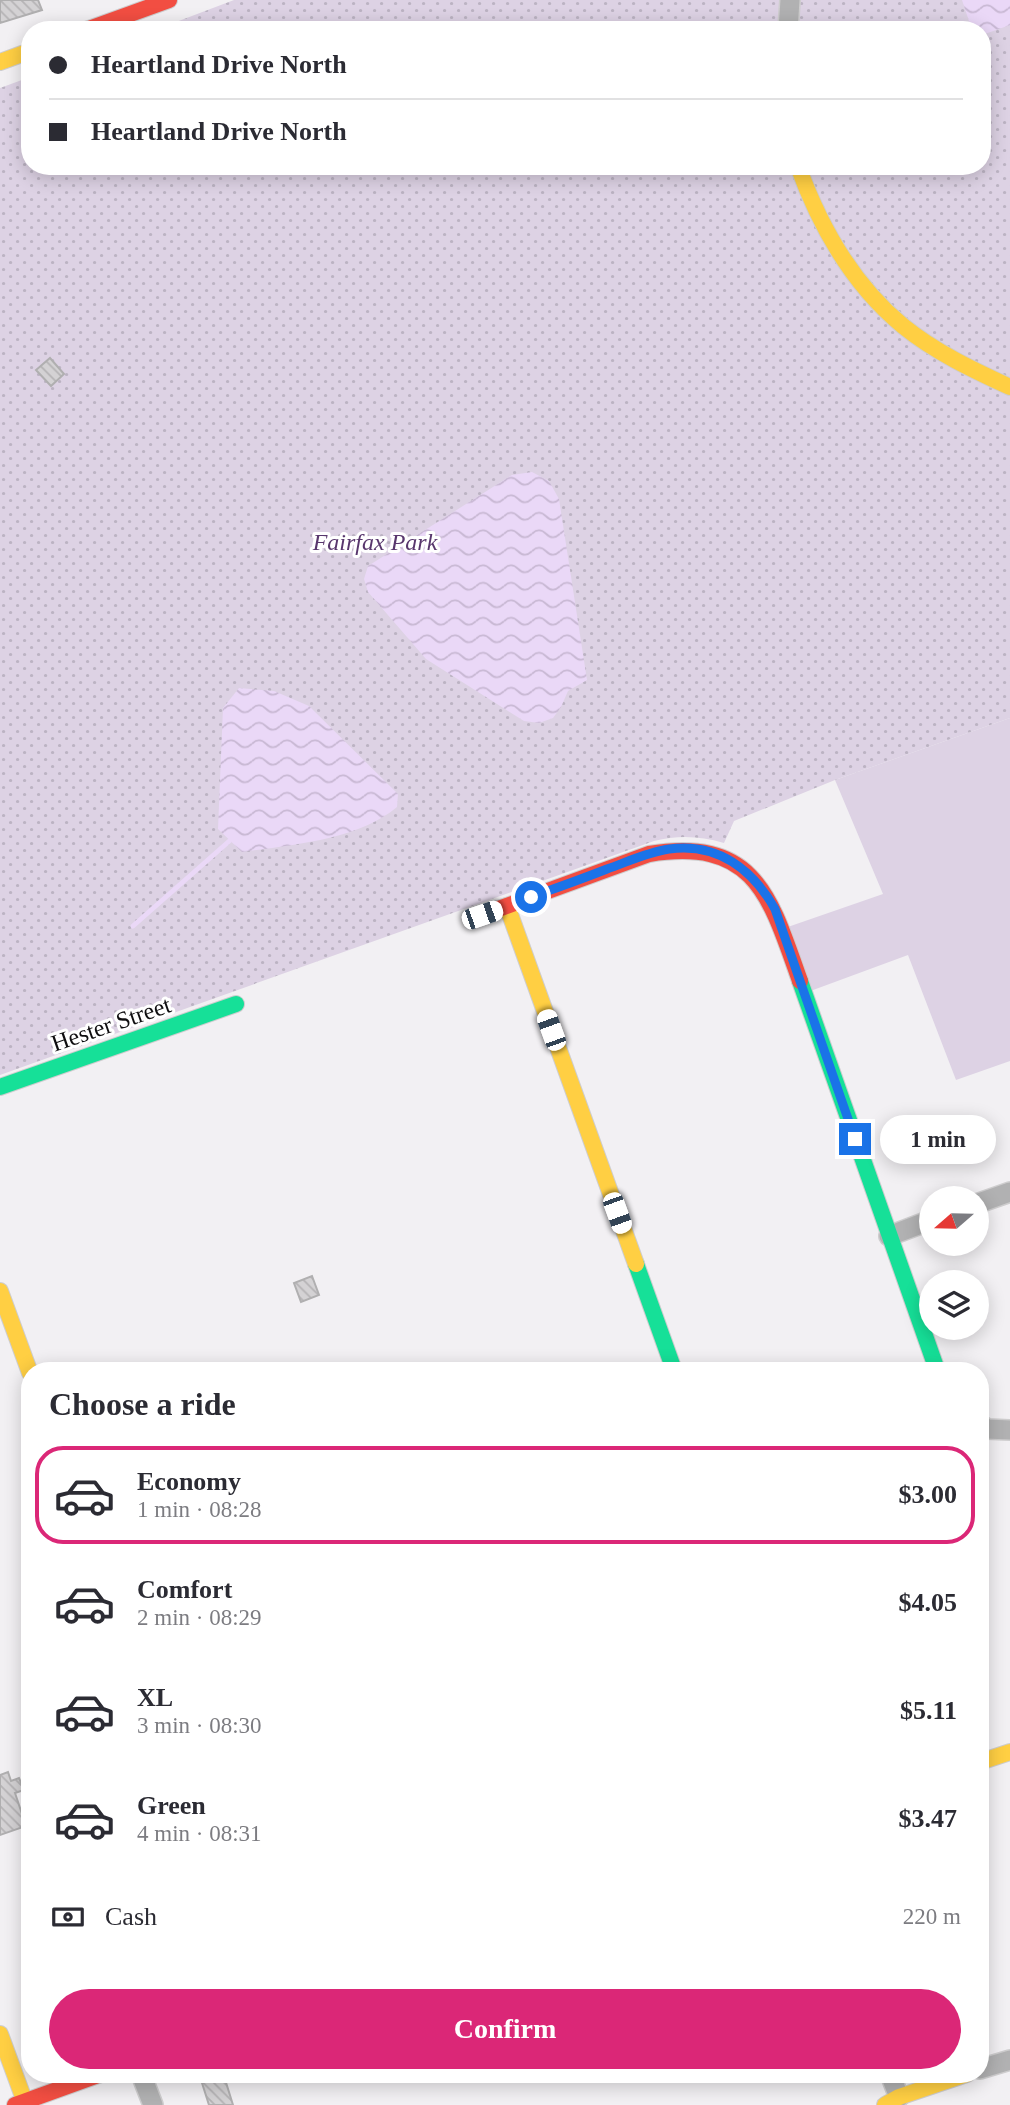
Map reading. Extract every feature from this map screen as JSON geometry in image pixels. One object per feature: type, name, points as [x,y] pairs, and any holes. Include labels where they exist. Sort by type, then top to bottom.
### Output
[{"type":"street","points":[[111,21],[169,0]]},
{"type":"street","points":[[789,21],[790,0]]},
{"type":"street","points":[[0,62],[21,54]]},
{"type":"street","points":[[802,175],[819,220],[869,293],[902,325],[939,351],[1010,387]]},
{"type":"street","points":[[482,915],[649,854],[671,849],[695,849],[716,854],[749,874],[764,889],[779,919],[934,1362]]},
{"type":"street","points":[[507,906],[671,1362]]},
{"type":"street","name":"Hester Street","points":[[0,1087],[236,1004]]},
{"type":"street","points":[[989,1199],[1010,1192]]},
{"type":"street","points":[[889,1236],[919,1225]]},
{"type":"street","points":[[0,1291],[26,1362]]},
{"type":"street","points":[[989,1428],[1010,1430]]},
{"type":"street","points":[[989,1759],[1010,1752]]},
{"type":"street","points":[[0,2034],[20,2103],[76,2083]]},
{"type":"street","points":[[989,2067],[1010,2060]]},
{"type":"street","points":[[144,2083],[153,2105]]},
{"type":"street","points":[[891,2083],[892,2101],[942,2083]]},
{"type":"green space","name":"Fairfax Park","points":[[234,0],[1010,0],[1010,718],[835,780],[734,821],[724,843],[689,837],[654,841],[0,1075],[0,88],[21,80],[21,175],[991,175],[991,21],[179,21]]},
{"type":"green space","points":[[1010,718],[1010,1061],[956,1080],[908,955],[805,993],[782,929],[883,894],[835,780]]},
{"type":"water","points":[[962,0],[1010,0],[1010,25],[991,32],[991,21],[969,21]]},
{"type":"water","points":[[532,472],[549,481],[559,499],[587,680],[568,691],[553,718],[539,723],[524,721],[426,659],[368,592],[364,579],[368,566],[512,475]]},
{"type":"water","points":[[239,688],[274,691],[309,706],[398,794],[397,807],[381,818],[344,834],[242,852],[218,829],[223,708]]},
{"type":"building","points":[[0,0],[38,0],[42,10],[0,23]]},
{"type":"building","points":[[50,358],[64,374],[51,386],[36,370]]},
{"type":"building","points":[[312,1276],[319,1295],[301,1302],[294,1283]]},
{"type":"building","points":[[8,1772],[11,1781],[19,1778],[21,1783],[21,1791],[15,1793],[21,1811],[21,1828],[0,1835],[0,1775]]},
{"type":"building","points":[[202,2083],[226,2083],[233,2105],[209,2105]]},
{"type":"waterway","points":[[133,926],[235,836]]},
{"type":"traffic: fast","points":[[800,981],[934,1362]]},
{"type":"traffic: fast","points":[[0,1087],[236,1004]]},
{"type":"traffic: fast","points":[[636,1264],[671,1362]]},
{"type":"traffic: slow","points":[[0,62],[21,54]]},
{"type":"traffic: slow","points":[[802,175],[827,232],[853,273],[885,310],[941,352],[1010,387]]},
{"type":"traffic: slow","points":[[507,906],[636,1264]]},
{"type":"traffic: slow","points":[[0,1291],[26,1362]]},
{"type":"traffic: slow","points":[[989,1759],[1010,1752]]},
{"type":"traffic: slow","points":[[0,2034],[25,2102]]},
{"type":"traffic: slow","points":[[885,2105],[899,2097],[940,2083]]},
{"type":"traffic: jam","points":[[111,21],[169,0]]},
{"type":"traffic: jam","points":[[482,915],[649,854],[685,851],[713,855],[735,864],[753,879],[767,899],[779,923],[800,981]]},
{"type":"traffic: jam","points":[[15,2105],[76,2083]]},
{"type":"route","points":[[531,897],[649,854],[671,849],[695,849],[733,862],[764,889],[775,909],[855,1139]]}]
